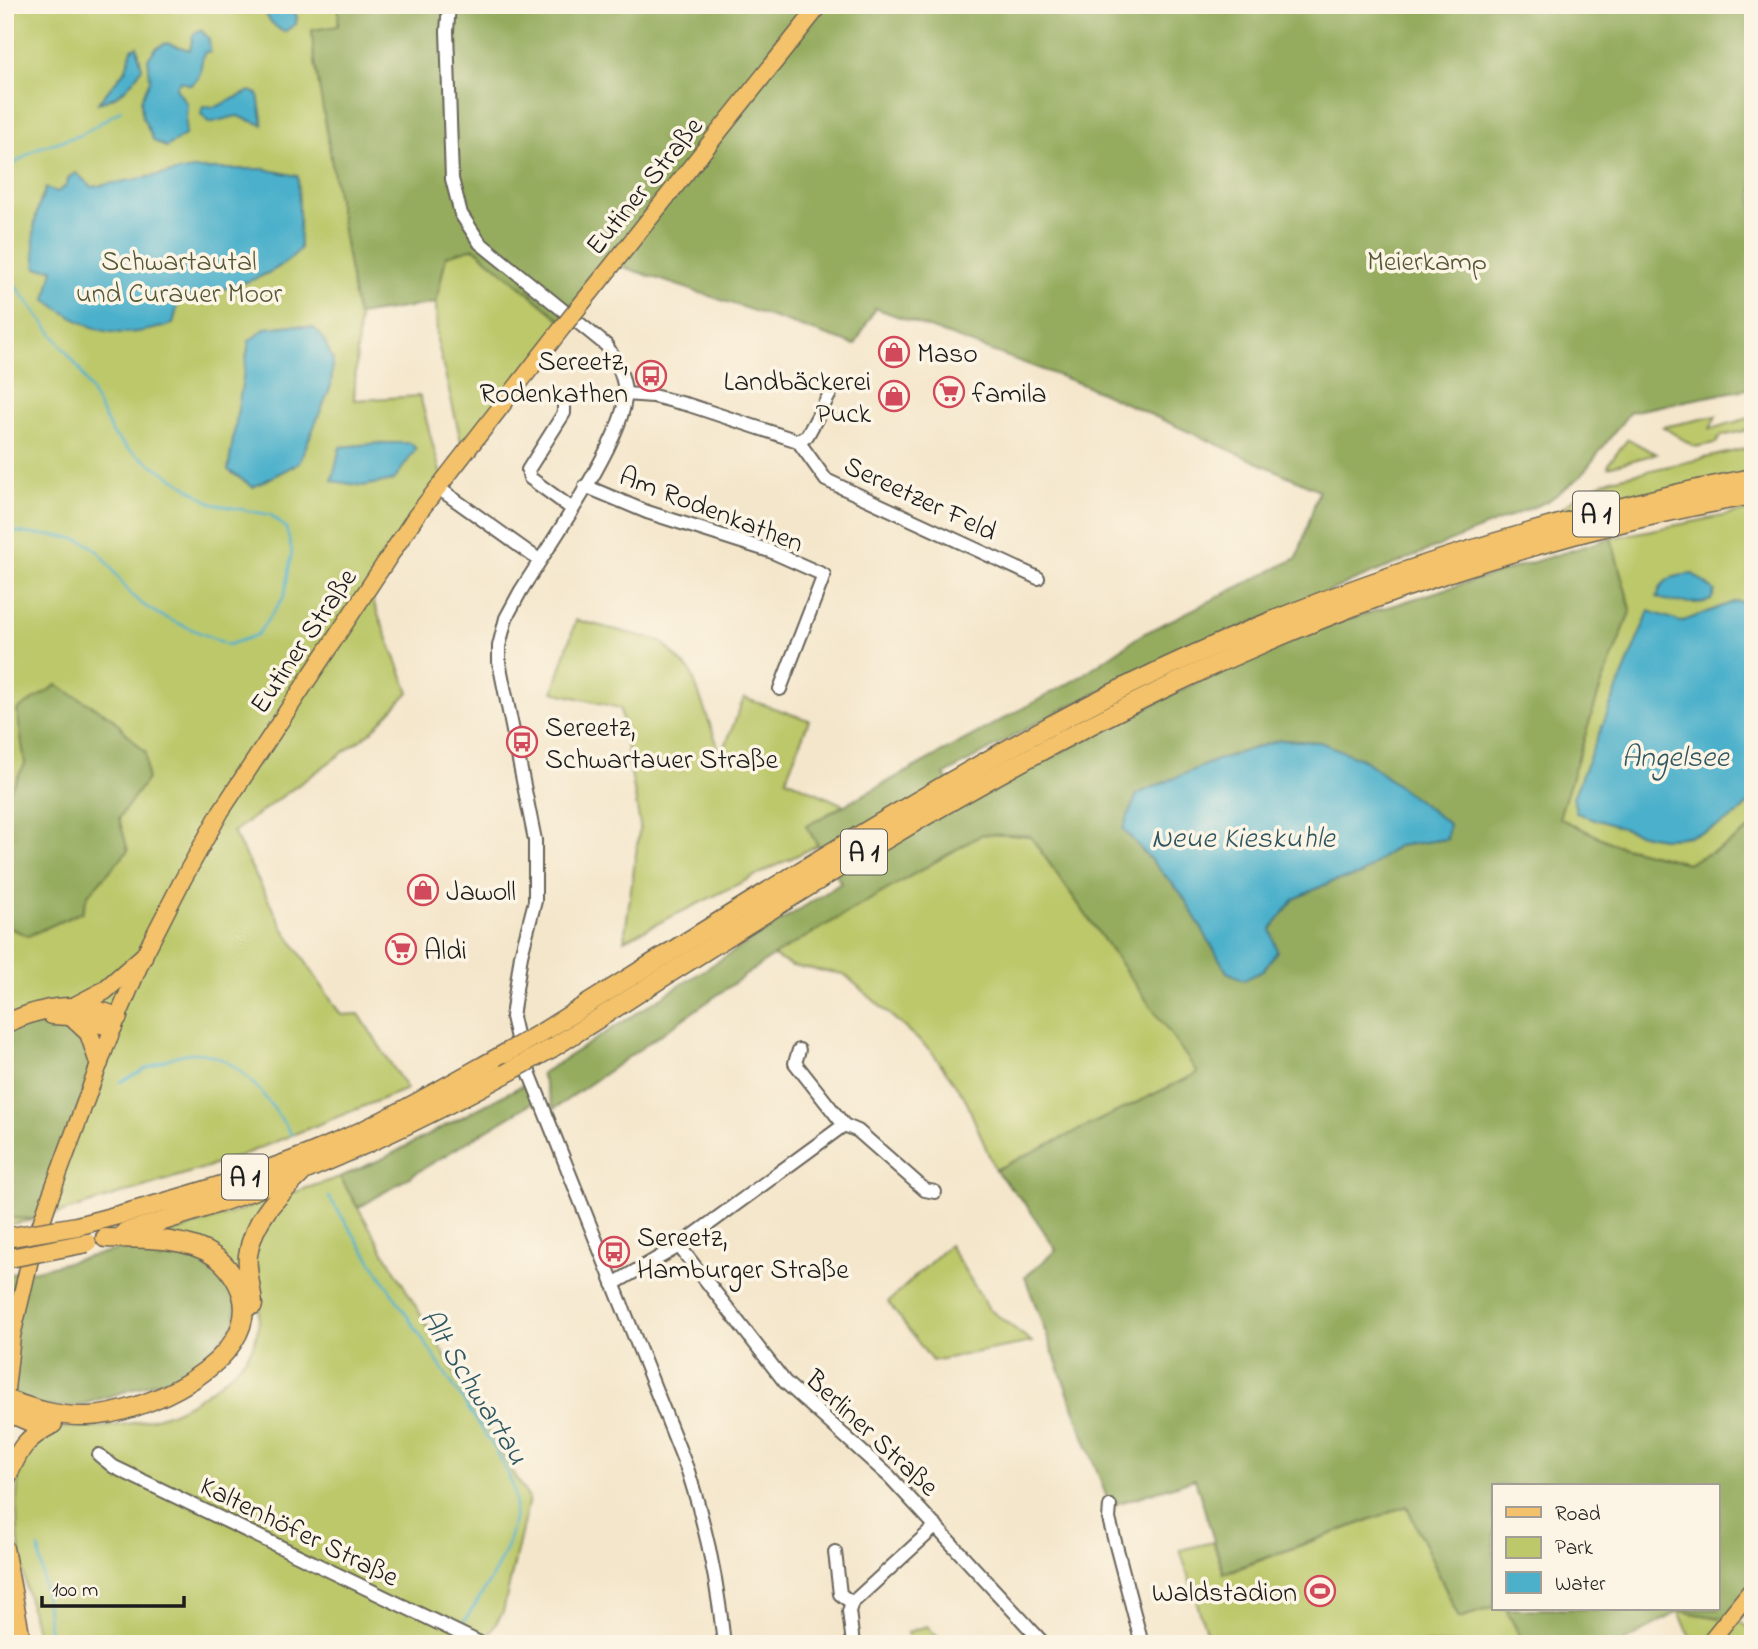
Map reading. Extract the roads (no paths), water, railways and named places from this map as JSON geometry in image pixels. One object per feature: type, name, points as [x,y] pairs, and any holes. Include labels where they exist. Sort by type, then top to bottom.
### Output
[{"type":"highway","name":"A 1","points":[[6,1232],[113,1217],[188,1197],[327,1147],[413,1105],[546,1030],[889,817],[1048,727],[1156,682],[1293,612],[1441,557],[1578,518],[1753,478]]},
{"type":"highway","name":"A 1","points":[[1177,672],[1443,575],[1586,533],[1753,495]]},
{"type":"highway","name":"A 1","points":[[5,1259],[105,1238],[192,1214],[300,1174],[421,1121],[552,1048],[895,833],[1055,743],[1156,682]]},
{"type":"highway","points":[[5,1030],[43,1016],[73,1010],[104,991],[144,957]]},
{"type":"highway","points":[[73,1010],[89,1033],[99,1063]]},
{"type":"highway","points":[[5,1024],[42,1011],[73,1010],[116,1022]]},
{"type":"highway","points":[[5,1411],[28,1421],[53,1424],[89,1423],[158,1408],[187,1394],[221,1367],[241,1344],[250,1325],[253,1307],[248,1257],[254,1234],[267,1206],[300,1174]]},
{"type":"highway","points":[[5,1399],[46,1414],[90,1416],[155,1401],[183,1388],[235,1338],[243,1323],[245,1306],[240,1289],[229,1270],[214,1256],[182,1244],[150,1239],[105,1238]]},
{"type":"highway","points":[[5,1480],[20,1448],[32,1435],[53,1424]]},
{"type":"main road","name":"Eutiner Straße","points":[[5,1399],[9,1340],[33,1247],[99,1063],[144,957],[221,811],[438,488],[820,5]]},
{"type":"main road","points":[[5,1548],[23,1644]]},
{"type":"main road","points":[[1708,1644],[1753,1588]]},
{"type":"street","points":[[449,5],[447,31],[452,179],[461,214],[480,243],[606,345],[615,359],[625,394],[617,431],[506,618],[499,646],[501,679],[526,795],[536,867],[535,901],[521,955],[512,1017],[519,1047],[682,1454],[708,1530],[717,1578],[724,1644]]},
{"type":"street","points":[[625,394],[653,396],[689,405],[798,441],[807,436],[832,390]]},
{"type":"street","points":[[564,400],[564,413],[528,470],[530,478],[571,508]]},
{"type":"street","name":"Sereetzer Feld","points":[[798,441],[826,480],[1038,578]]},
{"type":"street","name":"Am Rodenkathen","points":[[585,486],[647,512],[770,551],[824,575],[780,690]]},
{"type":"street","points":[[438,488],[539,560]]},
{"type":"street","points":[[799,1050],[795,1063],[845,1125],[858,1132],[925,1189],[935,1192]]},
{"type":"street","points":[[612,1284],[679,1246],[845,1125]]},
{"type":"street","name":"Berliner Straße","points":[[679,1246],[785,1382],[890,1478],[1044,1644]]},
{"type":"street","name":"Kaltenhöfer Straße","points":[[99,1455],[114,1467],[479,1642]]},
{"type":"street","points":[[1110,1506],[1109,1519],[1142,1644]]},
{"type":"street","points":[[853,1644],[849,1611],[852,1603],[936,1526]]},
{"type":"street","points":[[835,1552],[840,1594],[852,1603]]},
{"type":"water","points":[[262,5],[288,5],[297,16],[296,24],[284,32],[270,21]]},
{"type":"water","points":[[201,30],[209,39],[210,52],[205,52],[195,82],[190,85],[180,81],[176,88],[187,104],[185,135],[166,147],[154,141],[142,116],[141,100],[150,80],[148,59],[156,48],[166,43],[190,50],[193,35]]},
{"type":"water","points":[[137,46],[142,68],[124,90],[98,103],[126,69],[132,49]]},
{"type":"water","points":[[250,91],[258,94],[263,125],[237,116],[209,123],[201,114],[203,106],[216,107]]},
{"type":"water","points":[[193,169],[264,169],[298,176],[300,249],[288,260],[260,277],[179,300],[173,324],[153,329],[120,333],[106,331],[78,320],[46,300],[53,269],[36,268],[34,236],[38,209],[46,188],[57,192],[66,186],[69,177],[76,173],[92,187]]},
{"type":"water","points":[[292,325],[314,328],[322,336],[333,360],[331,386],[299,463],[253,487],[228,470],[249,341],[266,328]]},
{"type":"water","points":[[411,443],[416,449],[394,480],[363,486],[332,481],[340,447]]},
{"type":"water","points":[[1693,574],[1715,591],[1711,600],[1684,603],[1657,597],[1666,581]]},
{"type":"water","name":"Angelsee","points":[[1736,601],[1753,604],[1753,798],[1726,822],[1703,832],[1678,837],[1646,835],[1576,813],[1573,797],[1649,611],[1681,622]]},
{"type":"water","name":"Neue Kieskuhle","points":[[1280,740],[1320,742],[1364,760],[1449,824],[1447,839],[1397,846],[1360,875],[1331,882],[1294,899],[1271,929],[1277,951],[1263,971],[1244,980],[1227,972],[1181,893],[1123,829],[1137,794],[1217,760]]},
{"type":"waterway","name":"Alt Schwartau","points":[[5,170],[38,148],[81,135],[121,110]]},
{"type":"waterway","name":"Alt Schwartau","points":[[5,272],[80,370],[113,434],[128,449],[213,504],[271,515],[286,528],[292,551],[284,597],[257,635],[228,645],[162,616],[139,602],[95,548],[87,543],[5,528]]},
{"type":"waterway","name":"Alt Schwartau","points":[[120,1082],[157,1063],[180,1055],[198,1053],[216,1057],[246,1076],[292,1135]]},
{"type":"waterway","name":"Alt Schwartau","points":[[329,1197],[497,1452],[513,1487],[515,1505],[508,1543],[490,1581],[458,1630]]},
{"type":"waterway","points":[[39,1548],[51,1644]]},
{"type":"waterway","name":"Alt Schwartau","points":[[448,1644],[455,1635]]},
{"type":"waterway","name":"Alt Schwartau","points":[[346,1644],[368,1636],[384,1644]]},
{"type":"place","name":"Maso","points":[[894,352]]},
{"type":"place","name":"Sereetz, Rodenkathen","points":[[651,376]]},
{"type":"place","name":"famila","points":[[949,392]]},
{"type":"place","name":"Landbäckerei Puck","points":[[894,396]]},
{"type":"place","name":"Sereetz, Schwartauer Straße","points":[[522,742]]},
{"type":"place","name":"Jawoll","points":[[423,890]]},
{"type":"place","name":"Aldi","points":[[401,949]]},
{"type":"place","name":"Sereetz, Hamburger Straße","points":[[614,1252]]},
{"type":"place","name":"Waldstadion","points":[[1320,1591]]},
{"type":"park label","name":"Meierkamp","points":[[1427,260]]},
{"type":"park label","name":"Schwartautal und Curauer Moor","points":[[179,276]]}]
